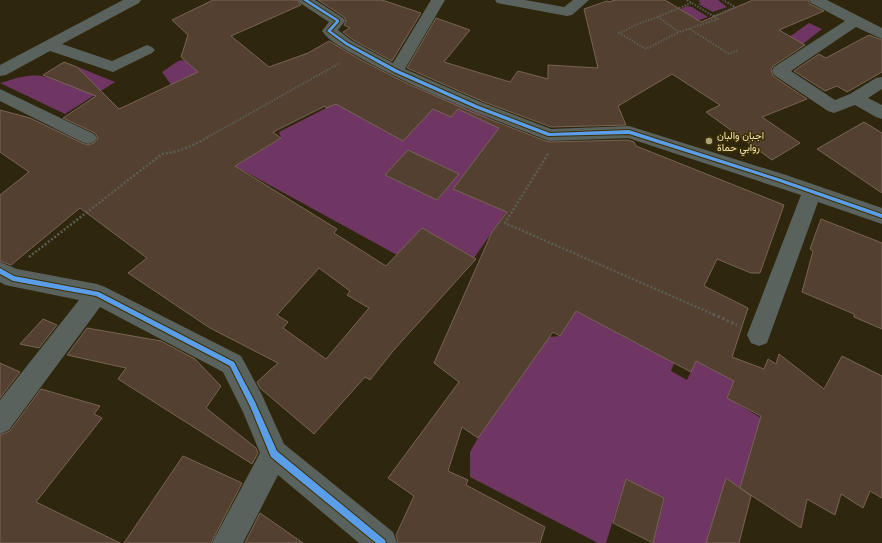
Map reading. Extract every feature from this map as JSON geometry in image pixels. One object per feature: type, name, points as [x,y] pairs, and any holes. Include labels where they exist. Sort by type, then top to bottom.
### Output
[{"type":"street","points":[[0,71],[134,0]]},
{"type":"street","points":[[305,0],[325,5],[338,21],[329,31],[347,44],[396,71],[477,108],[550,135],[628,132],[779,180],[882,216]]},
{"type":"street","points":[[396,71],[438,0]]},
{"type":"street","points":[[502,0],[567,12],[582,0]]},
{"type":"street","points":[[816,0],[882,34]]},
{"type":"street","points":[[855,21],[780,71],[834,107],[856,98],[882,82]]},
{"type":"street","points":[[48,45],[113,67],[146,50]]},
{"type":"street","points":[[0,94],[88,138]]},
{"type":"street","points":[[856,98],[882,113]]},
{"type":"street","points":[[759,335],[812,192]]},
{"type":"street","points":[[3,273],[13,278],[97,294],[232,364],[253,404],[274,454],[382,543]]},
{"type":"street","points":[[0,421],[97,294]]},
{"type":"street","points":[[227,543],[274,454]]},
{"type":"path","points":[[714,16],[735,7],[723,0]]},
{"type":"path","points":[[689,1],[718,19],[679,32],[646,49],[619,33],[640,23],[658,17],[689,1]]},
{"type":"path","points":[[658,17],[679,32]]},
{"type":"path","points":[[689,29],[729,54],[739,50]]},
{"type":"path","points":[[3,273],[162,154],[176,152],[192,146],[359,51]]},
{"type":"path","points":[[560,134],[505,223],[759,335]]},
{"type":"shaded area","points":[[718,0],[727,7],[713,12],[698,4],[701,3],[698,1]]},
{"type":"shaded area","points":[[687,6],[692,7],[708,17],[681,26],[664,17]]},
{"type":"shaded area","points":[[809,23],[822,29],[785,58],[758,59]]},
{"type":"shaded area","points":[[184,60],[204,71],[186,106],[162,72],[178,61]]},
{"type":"shaded area","points":[[78,67],[115,82],[65,114],[0,83],[34,75],[55,80]]},
{"type":"shaded area","points":[[389,76],[487,117],[502,125],[509,208],[474,258],[422,229],[397,255],[235,166],[281,138],[279,132]],"holes":[[[408,151],[459,174],[437,200],[385,175]]]},
{"type":"shaded area","points":[[576,311],[674,363],[671,371],[687,380],[696,361],[734,381],[728,398],[761,418],[740,488],[726,479],[706,543],[653,543],[664,499],[626,479],[606,543],[598,543],[470,477],[470,452],[478,438],[549,337],[560,336]]},
{"type":"building","points":[[213,0],[297,0],[301,5],[231,36],[269,67],[308,53],[329,41],[361,60],[406,83],[474,113],[543,140],[550,142],[628,140],[634,142],[636,146],[784,205],[760,273],[751,273],[717,259],[704,286],[748,308],[732,357],[764,369],[768,359],[776,364],[779,354],[824,389],[842,356],[882,376],[882,498],[870,491],[863,508],[841,494],[835,515],[807,499],[801,528],[740,488],[761,416],[727,398],[734,381],[696,361],[691,372],[576,311],[560,336],[553,332],[478,438],[462,427],[448,471],[468,480],[466,485],[545,527],[540,543],[398,543],[396,535],[414,496],[388,478],[459,382],[434,363],[492,232],[507,212],[453,189],[499,128],[458,109],[451,117],[433,109],[403,141],[336,104],[326,108],[325,106],[273,132],[281,138],[235,166],[337,229],[334,233],[386,266],[422,228],[476,259],[393,351],[370,380],[365,377],[314,434],[260,388],[257,382],[278,363],[210,328],[128,273],[147,258],[80,208],[11,265],[0,261],[0,195],[29,172],[0,152],[0,110],[30,118],[82,143],[88,145],[94,143],[98,138],[95,133],[63,118],[96,96],[43,75],[64,62],[77,67],[119,109],[198,72],[181,57],[188,35],[172,20]],"holes":[[[319,268],[350,291],[347,295],[369,308],[326,359],[283,328],[288,322],[277,315]]]},
{"type":"building","points":[[318,0],[382,0],[421,13],[392,61],[353,40],[343,32],[350,28],[344,25],[346,21],[344,17]]},
{"type":"building","points":[[615,0],[665,0],[701,22],[753,0],[808,0],[810,4],[824,11],[779,30],[805,45],[773,66],[771,70],[773,76],[807,99],[762,117],[800,143],[772,160],[706,112],[720,105],[672,74],[618,106],[626,125],[551,127],[484,102],[407,68],[436,18],[470,30],[444,62],[510,82],[518,71],[548,79],[548,65],[598,68],[584,9],[607,1],[609,2]]},
{"type":"building","points":[[869,35],[882,40],[882,72],[847,92],[837,86],[825,91],[794,71],[819,54],[826,58]]},
{"type":"building","points":[[864,122],[882,133],[882,193],[817,149]]},
{"type":"building","points":[[408,150],[459,174],[437,200],[385,175]]},
{"type":"building","points":[[821,219],[882,243],[882,329],[854,317],[854,314],[802,292],[813,251],[810,249]]},
{"type":"building","points":[[43,319],[57,325],[39,348],[20,344]]},
{"type":"building","points":[[87,328],[161,341],[195,359],[221,386],[206,408],[256,448],[258,453],[252,464],[118,379],[126,368],[67,355]]},
{"type":"building","points":[[0,363],[20,372],[0,398]]},
{"type":"building","points":[[41,389],[100,406],[94,414],[102,418],[36,502],[120,543],[0,543],[0,435],[10,431]]},
{"type":"building","points":[[183,456],[242,483],[211,543],[124,543]]},
{"type":"building","points":[[726,478],[751,496],[739,543],[706,543]]},
{"type":"building","points":[[626,479],[664,498],[653,543],[613,523]]},
{"type":"building","points":[[260,513],[303,543],[245,543]]},
{"type":"cycle path","points":[[305,0],[338,21],[329,31],[347,44],[396,71],[477,107],[550,135],[629,132],[779,180],[882,216]]},
{"type":"cycle path","points":[[0,271],[13,278],[97,294],[232,364],[253,404],[274,454],[382,543]]},
{"type":"place","name":"اجبان والبان روابي حماة","points":[[709,141]]}]
